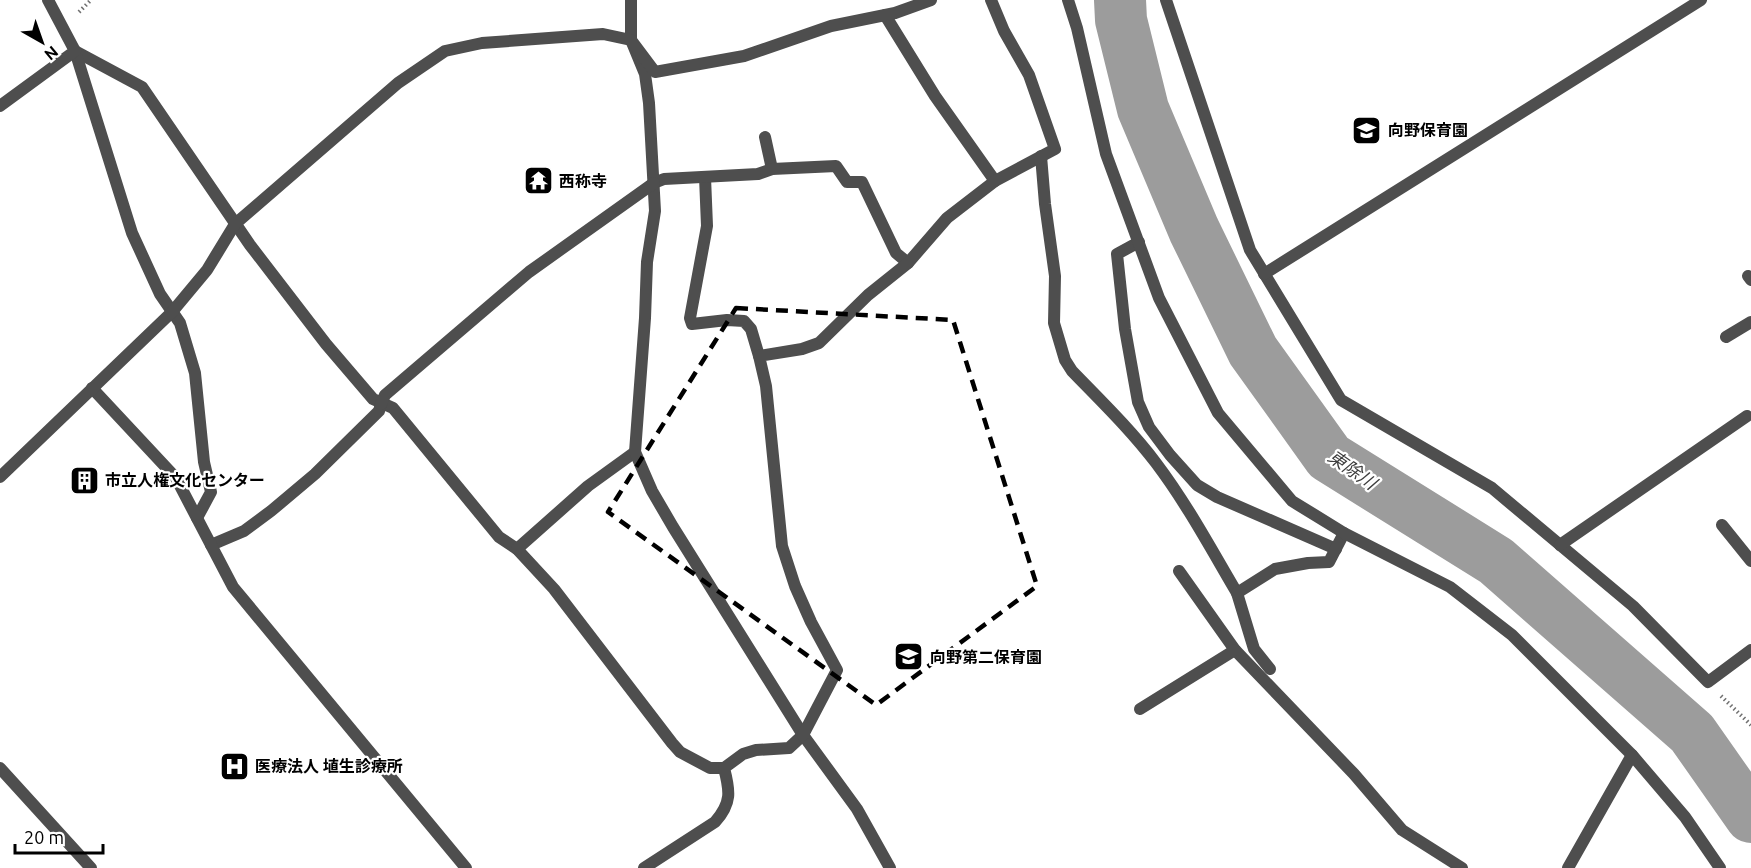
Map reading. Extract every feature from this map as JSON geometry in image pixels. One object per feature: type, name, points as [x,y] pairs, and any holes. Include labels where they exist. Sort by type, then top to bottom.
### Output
[{"type":"street","points":[[48,0],[75,51],[132,234],[160,294],[180,322],[185,338],[198,386],[204,462],[210,492],[197,518]]},
{"type":"street","points":[[631,0],[632,40],[645,74],[655,211],[647,262],[635,452],[652,490],[673,526],[803,735],[857,809],[891,868]]},
{"type":"street","points":[[0,477],[172,312],[207,270],[235,224],[398,83],[445,51],[483,43],[603,34],[632,40],[655,72],[744,56],[831,26],[885,15],[931,0]]},
{"type":"street","points":[[759,356],[802,349],[819,343],[868,295],[908,263],[947,218],[995,181],[1055,149],[1044,112],[1029,75],[1004,31],[991,0]]},
{"type":"street","points":[[1068,0],[1077,28],[1106,154],[1138,242],[1159,298],[1218,412],[1293,501],[1344,533],[1450,586],[1512,635],[1632,755],[1685,817],[1720,868]]},
{"type":"street","points":[[1166,0],[1250,250],[1341,400],[1492,489],[1633,606],[1708,682],[1751,650]]},
{"type":"street","points":[[1264,274],[1701,0]]},
{"type":"street","points":[[885,15],[934,96],[995,181]]},
{"type":"street","points":[[0,106],[75,51]]},
{"type":"street","points":[[75,51],[142,87],[250,246],[344,367],[373,399],[393,408],[500,537],[517,549],[554,589],[680,752],[710,768],[724,768],[743,754],[756,750],[789,748],[803,735],[837,670],[799,595],[782,546],[767,395],[751,329],[744,321],[727,320],[692,324],[690,318],[707,226],[705,177]]},
{"type":"street","points":[[765,137],[772,169]]},
{"type":"street","points":[[1041,156],[1055,276],[1054,323],[1065,360],[1072,372],[1132,433],[1156,463],[1186,508],[1237,593],[1254,649],[1270,669]]},
{"type":"street","points":[[211,545],[244,531],[271,511],[315,474],[379,411],[385,395],[529,272],[654,183],[664,179],[758,174],[772,169],[836,166],[847,182],[862,182],[896,253],[908,263]]},
{"type":"street","points":[[1138,242],[1117,254],[1131,366],[1138,402],[1149,428],[1197,485],[1216,497],[1336,549]]},
{"type":"street","points":[[1726,337],[1751,322]]},
{"type":"street","points":[[92,388],[176,478],[233,587],[466,868]]},
{"type":"street","points":[[1560,545],[1747,416]]},
{"type":"street","points":[[517,549],[588,486],[635,452]]},
{"type":"street","points":[[1722,525],[1751,561]]},
{"type":"street","points":[[1237,593],[1275,569],[1329,562],[1344,533]]},
{"type":"street","points":[[1179,571],[1235,650],[1354,774],[1402,830],[1462,868]]},
{"type":"street","points":[[1140,709],[1235,650]]},
{"type":"street","points":[[1568,868],[1632,755]]},
{"type":"street","points":[[0,768],[91,868]]},
{"type":"street","points":[[644,868],[721,816],[730,796],[724,768]]},
{"type":"path","points":[[1708,682],[1751,726]]},
{"type":"highlighted area","points":[[736,308],[953,320],[1037,586],[876,705],[608,512]]},
{"type":"waterway","name":"東除川","points":[[1120,0],[1121,20],[1143,109],[1194,230],[1253,351],[1329,457],[1496,561],[1692,733],[1751,817]]},
{"type":"place","name":"向野保育園","points":[[1367,130]]},
{"type":"place","name":"西称寺","points":[[538,181]]},
{"type":"place","name":"市立人権文化センター","points":[[84,480]]},
{"type":"place","name":"向野第二保育園","points":[[909,657]]},
{"type":"place","name":"医療法人 埴生診療所","points":[[234,766]]}]
